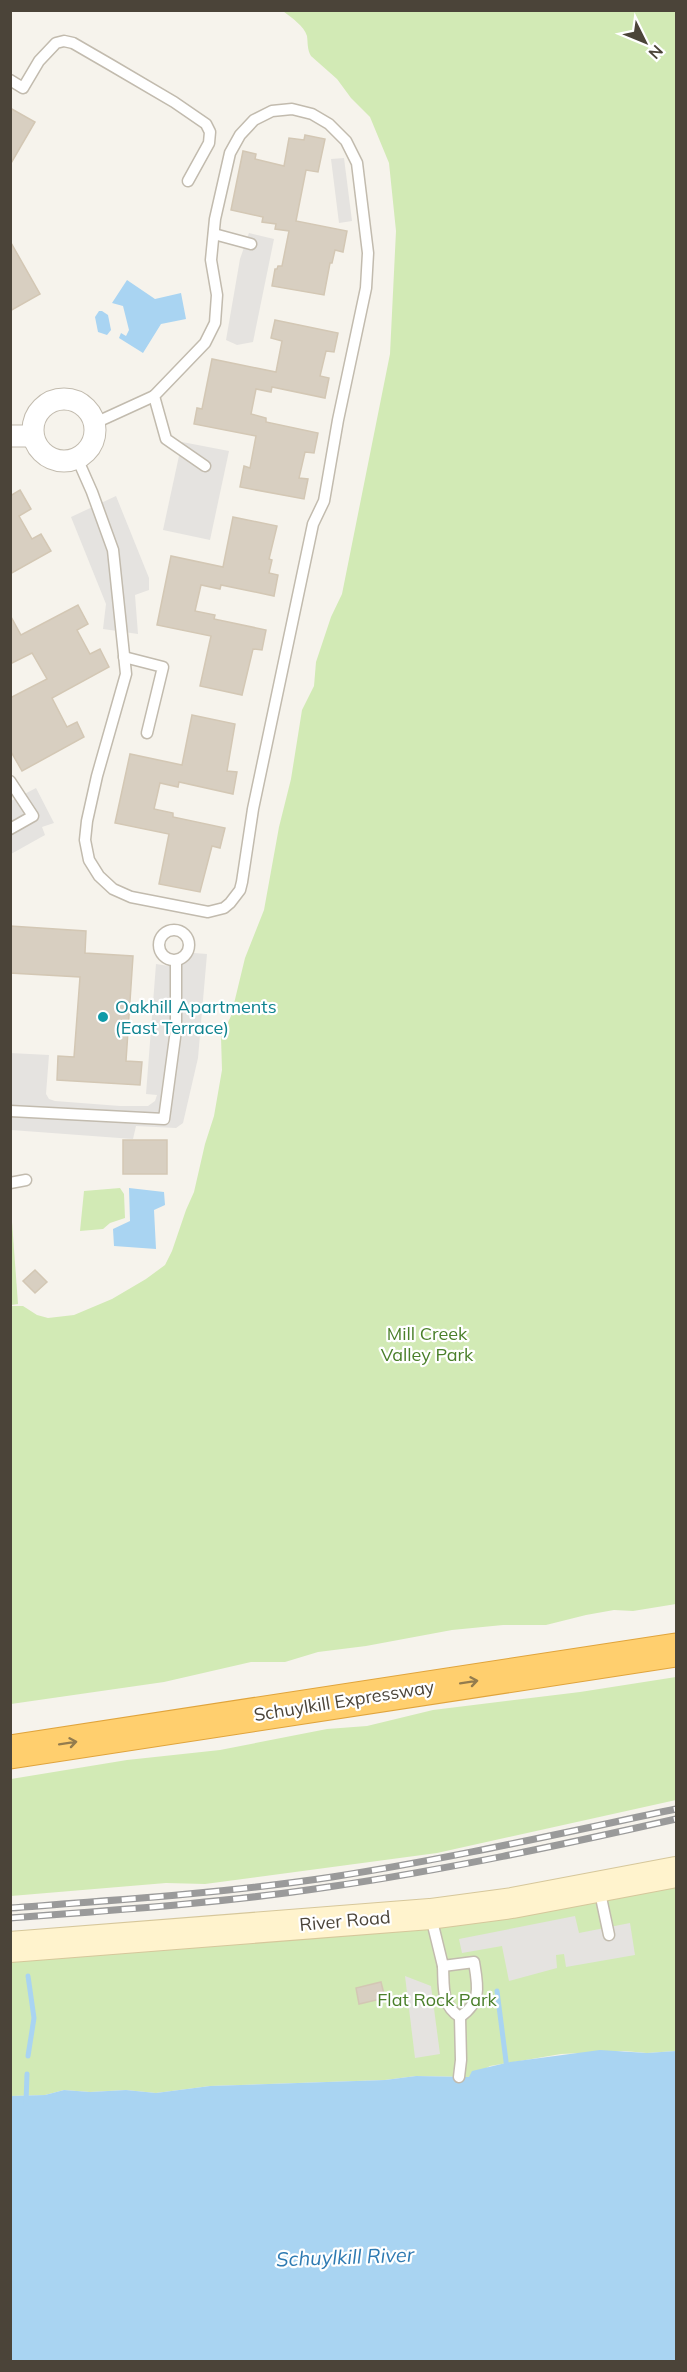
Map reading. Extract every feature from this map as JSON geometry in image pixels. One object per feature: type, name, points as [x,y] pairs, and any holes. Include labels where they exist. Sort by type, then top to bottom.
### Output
[{"type":"highway","name":"Schuylkill Expressway","points":[[10,1729],[676,1627]]},
{"type":"highway","name":"Schuylkill Expressway","points":[[10,1752],[676,1650]]},
{"type":"street","points":[[66,398],[81,403],[92,415],[94,423],[92,444],[88,450],[77,458],[63,461],[50,458],[39,449],[33,436],[38,412],[43,406],[57,399],[66,398]]},
{"type":"street","points":[[10,436],[33,436]]},
{"type":"street","name":"River Road","points":[[10,1947],[430,1914],[512,1903],[676,1872]]},
{"type":"lane","points":[[10,80],[23,88],[48,49],[64,41],[73,43],[182,107],[206,124],[210,132],[209,143],[188,181]]},
{"type":"lane","points":[[77,458],[93,492],[113,550],[126,674],[97,774],[87,821],[85,840],[89,860],[99,876],[113,889],[131,897],[208,912],[224,908],[235,897],[242,882],[253,809],[287,644],[313,524],[324,501],[366,288],[368,253],[357,163],[346,141],[329,124],[312,114],[284,109],[272,111],[254,120],[240,135],[230,153],[215,219],[211,260],[217,296],[215,323],[206,343],[154,396],[94,423]]},
{"type":"lane","points":[[214,234],[251,244]]},
{"type":"lane","points":[[154,396],[166,439],[205,466]]},
{"type":"lane","points":[[124,657],[163,668],[147,733]]},
{"type":"lane","points":[[10,782],[33,816],[10,829]]},
{"type":"lane","points":[[10,1111],[164,1119],[176,1030],[176,961]]},
{"type":"lane","points":[[10,1183],[26,1180]]},
{"type":"lane","points":[[599,1886],[609,1935]]},
{"type":"lane","points":[[430,1914],[443,1966],[445,1999],[451,2011],[460,2017]]},
{"type":"lane","points":[[443,1966],[474,1962],[477,1996],[472,2009],[460,2017]]},
{"type":"lane","points":[[459,2077],[460,2017]]},
{"type":"green space","name":"Mill Creek Valley Park","points":[[283,11],[676,11],[676,1604],[633,1611],[614,1610],[546,1625],[503,1625],[452,1630],[366,1646],[318,1652],[285,1662],[251,1662],[164,1682],[11,1704],[11,1306],[23,1306],[37,1315],[48,1318],[74,1315],[112,1299],[146,1279],[165,1265],[172,1251],[194,1192],[214,1116],[222,1070],[221,1037],[231,1016],[245,958],[264,910],[279,827],[291,779],[302,710],[314,686],[316,662],[331,617],[342,594],[390,354],[396,231],[389,163],[370,117],[351,98],[337,79],[311,56],[305,32]]},
{"type":"green space","points":[[120,1188],[124,1194],[125,1218],[110,1223],[103,1229],[80,1231],[84,1191]]},
{"type":"green space","points":[[11,1222],[18,1304],[11,1305]]},
{"type":"green space","points":[[676,1677],[676,1800],[437,1853],[205,1884],[166,1883],[11,1896],[11,1779],[127,1760],[220,1750],[327,1729],[367,1726],[433,1710],[580,1692]]},
{"type":"green space","name":"Flat Rock Park","points":[[676,1883],[676,2051],[561,2054],[490,2066],[470,2077],[416,2076],[385,2080],[210,2086],[156,2093],[126,2090],[90,2092],[64,2090],[45,2095],[11,2096],[10,1956]]},
{"type":"shaded area","points":[[344,158],[352,221],[339,223],[331,159]]},
{"type":"shaded area","points":[[249,233],[274,239],[253,342],[237,345],[226,340],[240,259]]},
{"type":"shaded area","points":[[182,442],[229,451],[210,540],[163,530]]},
{"type":"shaded area","points":[[116,496],[149,578],[149,590],[135,595],[138,634],[103,629],[106,604],[71,517]]},
{"type":"shaded area","points":[[36,788],[54,823],[42,827],[45,835],[11,854],[11,801]]},
{"type":"shaded area","points":[[194,953],[207,954],[198,1058],[183,1123],[176,1128],[136,1126],[133,1139],[11,1130],[10,1053],[49,1055],[46,1094],[49,1099],[55,1101],[148,1106],[155,1101],[157,1095],[146,1094],[156,964],[169,966]]},
{"type":"shaded area","points":[[575,1916],[579,1933],[630,1923],[635,1955],[566,1967],[564,1954],[556,1955],[557,1968],[509,1981],[502,1946],[462,1953],[459,1939]]},
{"type":"shaded area","points":[[405,1976],[431,1986],[440,2054],[415,2058]]},
{"type":"water","points":[[127,280],[155,299],[181,293],[186,319],[161,324],[143,353],[119,338],[121,333],[126,336],[129,330],[123,306],[112,303]]},
{"type":"water","points":[[99,311],[108,315],[111,330],[107,335],[98,332],[95,317]]},
{"type":"water","points":[[129,1188],[164,1192],[165,1205],[154,1210],[156,1249],[114,1246],[113,1229],[130,1221]]},
{"type":"water","name":"Schuylkill River","points":[[600,2050],[647,2053],[676,2051],[676,2361],[11,2361],[10,2096],[45,2095],[64,2090],[90,2092],[126,2090],[156,2093],[210,2086],[385,2080],[416,2076],[469,2077],[472,2071],[510,2062]]},
{"type":"building","points":[[10,108],[35,122],[10,165]]},
{"type":"building","points":[[305,135],[325,139],[318,172],[306,170],[296,221],[347,231],[343,252],[335,250],[332,263],[330,263],[324,295],[272,286],[275,269],[282,266],[289,231],[275,229],[276,224],[262,222],[263,217],[231,210],[243,151],[256,154],[255,159],[284,166],[289,138],[304,140]]},
{"type":"building","points":[[10,241],[40,294],[10,311]]},
{"type":"building","points":[[275,320],[338,333],[334,352],[326,351],[320,376],[329,378],[325,398],[272,387],[271,392],[256,389],[251,414],[266,418],[266,422],[318,433],[314,453],[305,452],[299,478],[308,479],[304,499],[240,487],[244,466],[250,468],[256,436],[194,424],[197,408],[202,409],[212,359],[276,372],[282,341],[271,338]]},
{"type":"building","points":[[20,490],[31,509],[19,516],[32,539],[41,534],[51,551],[10,574],[10,496]]},
{"type":"building","points":[[233,517],[277,526],[269,559],[272,560],[269,573],[278,575],[274,596],[221,585],[220,589],[201,585],[195,611],[215,615],[214,619],[266,630],[262,650],[253,649],[242,695],[200,686],[211,636],[157,625],[171,556],[223,567]]},
{"type":"building","points":[[78,605],[88,624],[77,630],[90,654],[100,649],[109,667],[52,698],[67,727],[77,722],[84,737],[22,771],[10,750],[10,698],[47,679],[32,653],[10,664],[10,615],[21,635]]},
{"type":"building","points":[[192,715],[235,724],[227,771],[237,772],[233,794],[179,782],[178,787],[160,783],[154,809],[173,813],[173,817],[225,828],[220,848],[212,846],[200,892],[159,884],[169,834],[115,823],[130,754],[182,765]]},
{"type":"building","name":"Oakhill Apartments (East Terrace)","points":[[10,926],[86,931],[85,953],[133,956],[126,1061],[142,1062],[140,1085],[57,1080],[58,1056],[74,1057],[80,977],[10,973]]},
{"type":"building","points":[[123,1140],[167,1140],[167,1174],[123,1174]]},
{"type":"building","points":[[35,1270],[47,1282],[35,1293],[23,1281]]},
{"type":"building","points":[[381,1982],[385,1998],[359,2004],[356,1988]]},
{"type":"waterway","points":[[28,1976],[34,2018],[28,2056]]},
{"type":"waterway","points":[[497,1991],[507,2069]]},
{"type":"waterway","points":[[26,2103],[27,2074]]},
{"type":"railway","points":[[10,1908],[212,1892],[292,1883],[462,1854],[676,1809]]},
{"type":"railway","points":[[10,1918],[209,1902],[289,1893],[416,1873],[676,1819]]},
{"type":"place","name":"Oakhill Apartments (East Terrace)","points":[[103,1017]]}]
